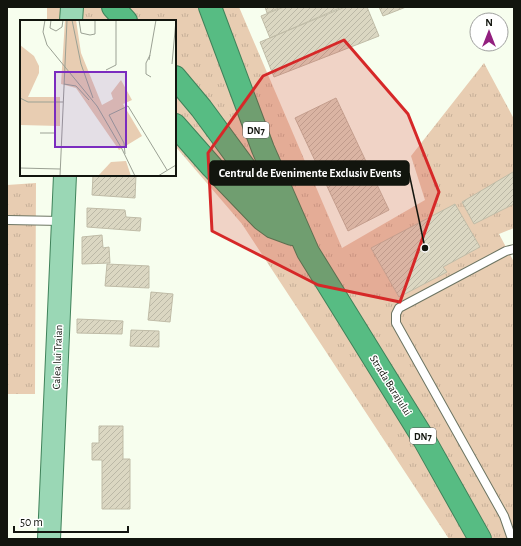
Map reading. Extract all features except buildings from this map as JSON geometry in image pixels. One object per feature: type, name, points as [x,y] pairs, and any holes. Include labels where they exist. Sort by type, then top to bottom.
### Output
[{"type":"highway","points":[[113,7],[125,20]]},
{"type":"highway","name":"DN7","points":[[210,7],[266,156],[308,252]]},
{"type":"highway","name":"DN7","points":[[176,78],[201,108],[293,234],[308,252]]},
{"type":"highway","points":[[176,125],[212,167],[262,219],[273,227],[293,234]]},
{"type":"highway","name":"Strada Barajului","points":[[308,252],[425,440],[480,539]]},
{"type":"main road","points":[[72,7],[72,20]]},
{"type":"main road","name":"Calea lui Traian","points":[[49,539],[65,176]]},
{"type":"lane","points":[[7,220],[63,221]]},
{"type":"lane","points":[[512,539],[504,516],[396,323],[396,314],[399,308],[506,251],[514,249]]},
{"type":"highlighted area","points":[[344,40],[408,114],[439,192],[400,302],[318,285],[212,231],[208,153],[263,76]]},
{"type":"green space","points":[[47,7],[239,7],[342,248],[425,200],[411,156],[484,63],[514,119],[514,228],[499,234],[514,262],[514,539],[449,539],[242,224],[176,147],[176,20],[47,20]]},
{"type":"green space","points":[[36,183],[35,394],[7,394],[7,185]]},
{"type":"place","name":"Centrul de Evenimente Exclusiv Events","points":[[425,248]]}]
